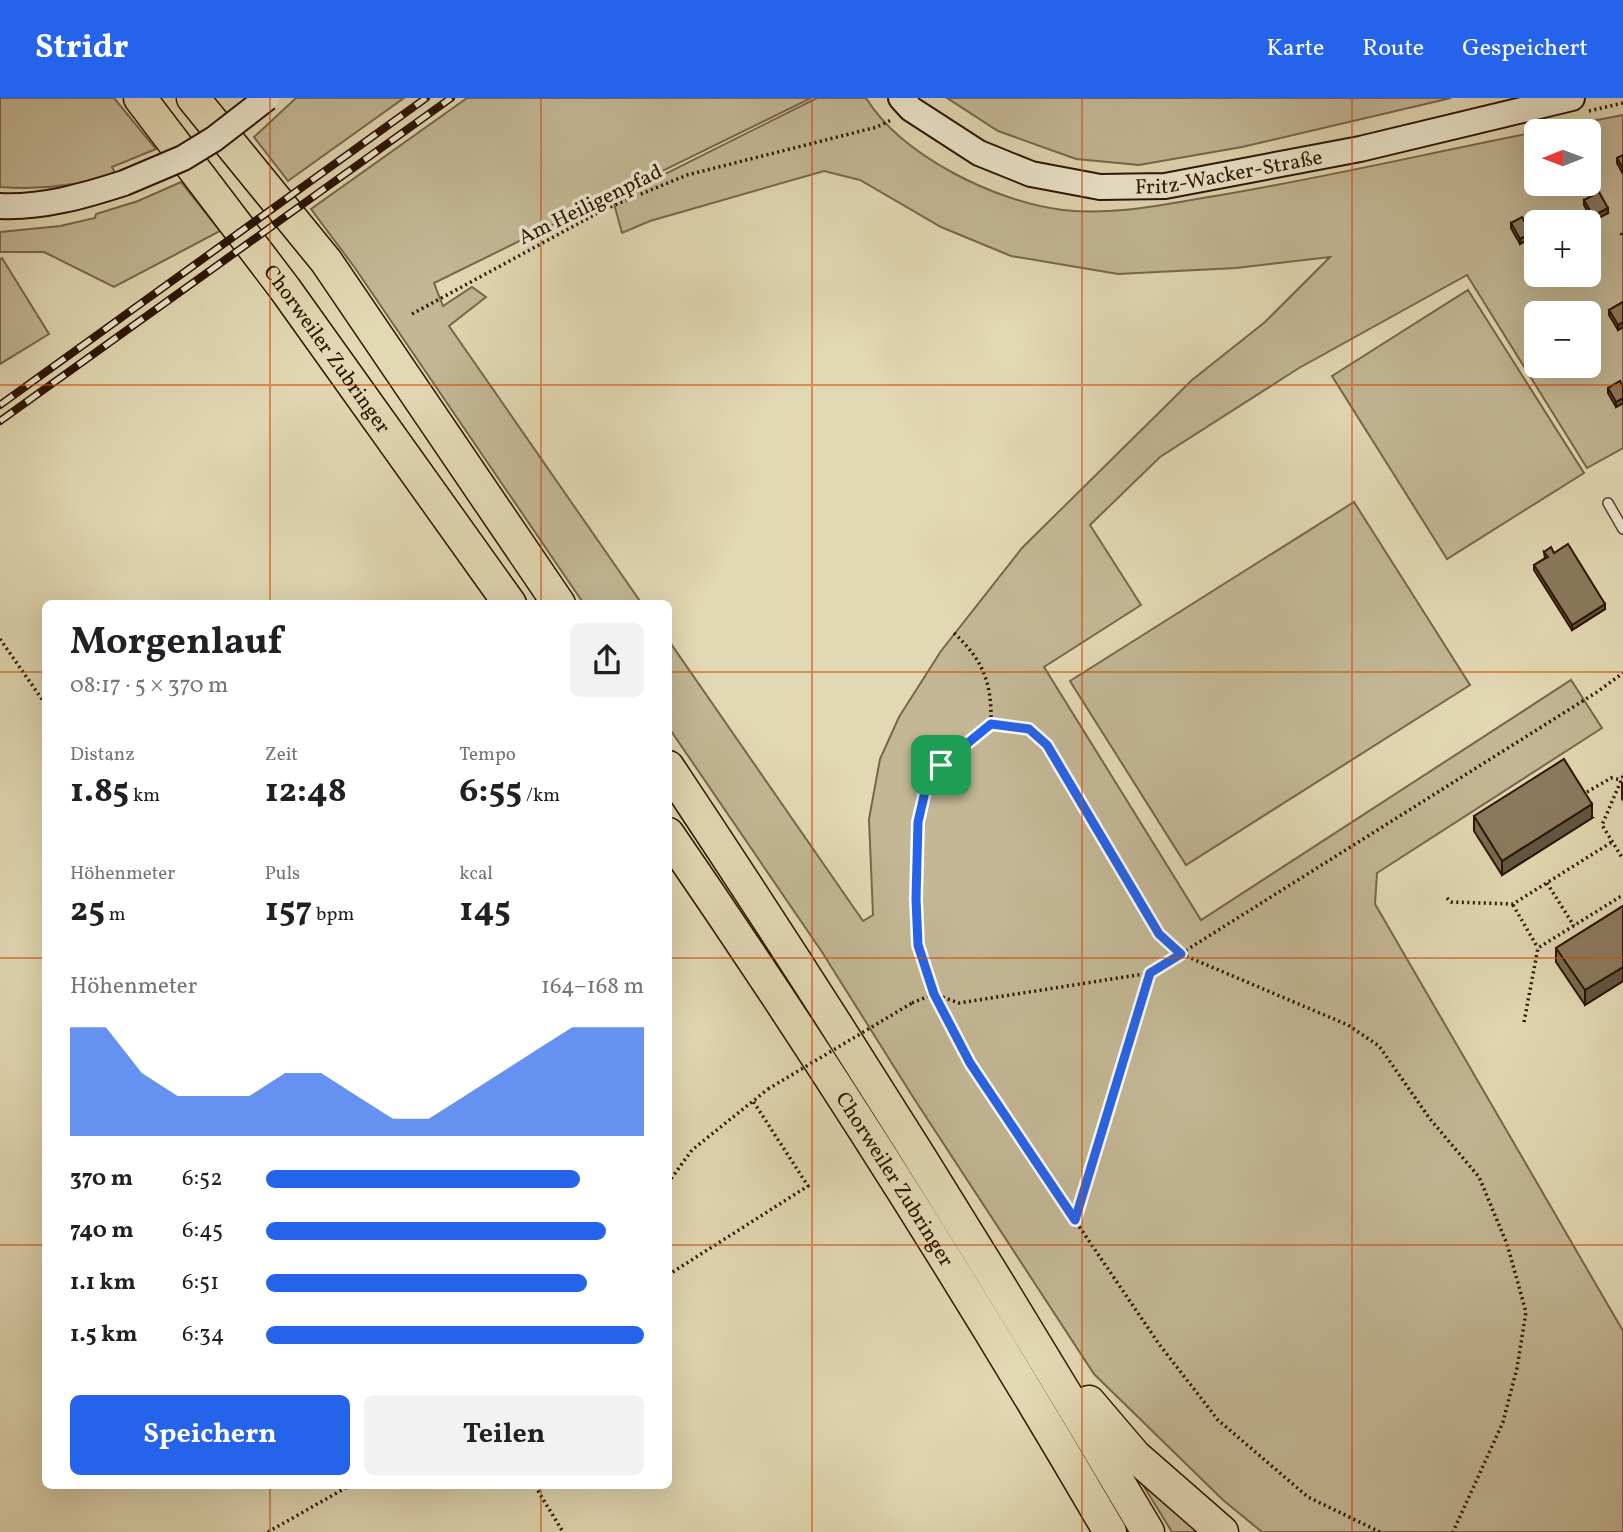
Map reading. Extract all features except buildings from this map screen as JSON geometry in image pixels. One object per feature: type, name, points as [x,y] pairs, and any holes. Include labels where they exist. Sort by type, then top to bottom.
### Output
[{"type":"highway","name":"Chorweiler Zubringer","points":[[140,98],[285,289],[507,600]]},
{"type":"highway","points":[[193,98],[326,261],[556,600]]},
{"type":"highway","name":"Chorweiler Zubringer","points":[[672,773],[793,955],[1037,1343],[1148,1532]]},
{"type":"highway","name":"Chorweiler Zubringer","points":[[672,840],[771,982],[1009,1358],[1110,1532]]},
{"type":"highway","name":"Chorweiler Zubringer","points":[[1037,1343],[1135,1455],[1222,1532]]},
{"type":"street","points":[[0,206],[20,207],[85,196],[124,183],[183,158],[214,139],[267,98]]},
{"type":"street","name":"Fritz-Wacker-Straße","points":[[906,104],[979,153],[1031,174],[1100,187],[1165,186],[1360,149],[1572,98]]},
{"type":"lane","points":[[1608,503],[1623,529]]},
{"type":"path","name":"Am Heiligenpfad","points":[[412,314],[605,209],[675,180],[788,148],[877,127],[906,104]]},
{"type":"path","points":[[954,633],[971,649],[984,671],[992,701],[991,724]]},
{"type":"path","points":[[0,639],[42,699]]},
{"type":"path","points":[[672,1178],[692,1150],[768,1088],[912,1003],[934,994],[959,1003],[1150,973],[1623,673]]},
{"type":"path","points":[[1380,1532],[1308,1497],[1218,1420],[1158,1344],[970,1063],[934,994],[918,945],[918,822],[927,783],[941,765],[991,724],[1029,729],[1047,745],[1159,934],[1181,954],[1348,1024],[1379,1046],[1430,1119],[1479,1177],[1507,1244],[1525,1312],[1517,1368],[1503,1422],[1453,1532]]},
{"type":"path","points":[[1587,792],[1611,778],[1622,778],[1602,825],[1623,859]]},
{"type":"path","points":[[1447,898],[1451,902],[1513,905],[1612,842]]},
{"type":"path","points":[[1547,883],[1574,926]]},
{"type":"path","points":[[1538,948],[1623,895]]},
{"type":"path","points":[[1513,905],[1538,948],[1524,1022]]},
{"type":"path","points":[[1075,1220],[1150,973]]},
{"type":"path","points":[[672,1272],[808,1186],[753,1101]]},
{"type":"path","points":[[268,1532],[344,1489]]},
{"type":"path","points":[[537,1489],[563,1532]]},
{"type":"shaded area","points":[[0,98],[114,98],[156,149],[112,167],[116,174],[87,182],[30,188],[0,187]]},
{"type":"shaded area","points":[[296,98],[404,98],[288,181],[254,137]]},
{"type":"shaded area","points":[[467,98],[811,98],[434,283],[443,306],[472,287],[486,297],[449,326],[639,600],[581,600],[355,268],[311,209]]},
{"type":"shaded area","points":[[817,98],[866,98],[882,119],[903,139],[953,173],[1009,197],[1063,210],[1082,211],[1139,208],[1255,189],[1524,134],[1524,196],[1601,196],[1601,119],[1623,115],[1623,448],[1587,468],[1531,378],[1601,378],[1601,301],[1524,301],[1524,367],[1467,275],[1299,368],[1160,457],[1090,525],[1141,605],[1044,667],[1201,920],[1571,680],[1602,728],[1377,873],[1375,904],[1623,1331],[1623,1532],[1262,1532],[1223,1500],[1094,1374],[822,952],[672,732],[672,645],[863,921],[873,915],[869,819],[880,759],[899,717],[941,651],[1022,548],[1192,380],[1265,322],[1330,257],[1236,268],[1118,274],[1011,256],[941,227],[860,180],[824,171],[650,221],[622,233],[613,200]]},
{"type":"shaded area","points":[[947,98],[1451,98],[1242,147],[1139,165],[1076,159],[998,131]]},
{"type":"shaded area","points":[[181,182],[220,231],[114,287],[44,252],[0,252],[0,232],[60,226],[95,218],[96,214],[138,201]]},
{"type":"shaded area","points":[[2,258],[49,334],[0,364],[0,259]]},
{"type":"shaded area","points":[[1468,290],[1584,473],[1447,559],[1332,376]]},
{"type":"shaded area","points":[[1354,502],[1470,685],[1186,865],[1070,681]]},
{"type":"shaded area","points":[[1138,1477],[1201,1532],[1172,1532]]},
{"type":"railway","points":[[0,405],[426,98]]},
{"type":"railway","points":[[0,421],[451,98]]},
{"type":"route","points":[[991,724],[1029,729],[1047,745],[1159,934],[1181,954],[1150,973],[1075,1220],[970,1063],[934,994],[918,945],[918,822],[927,783],[941,765],[991,724]]}]
